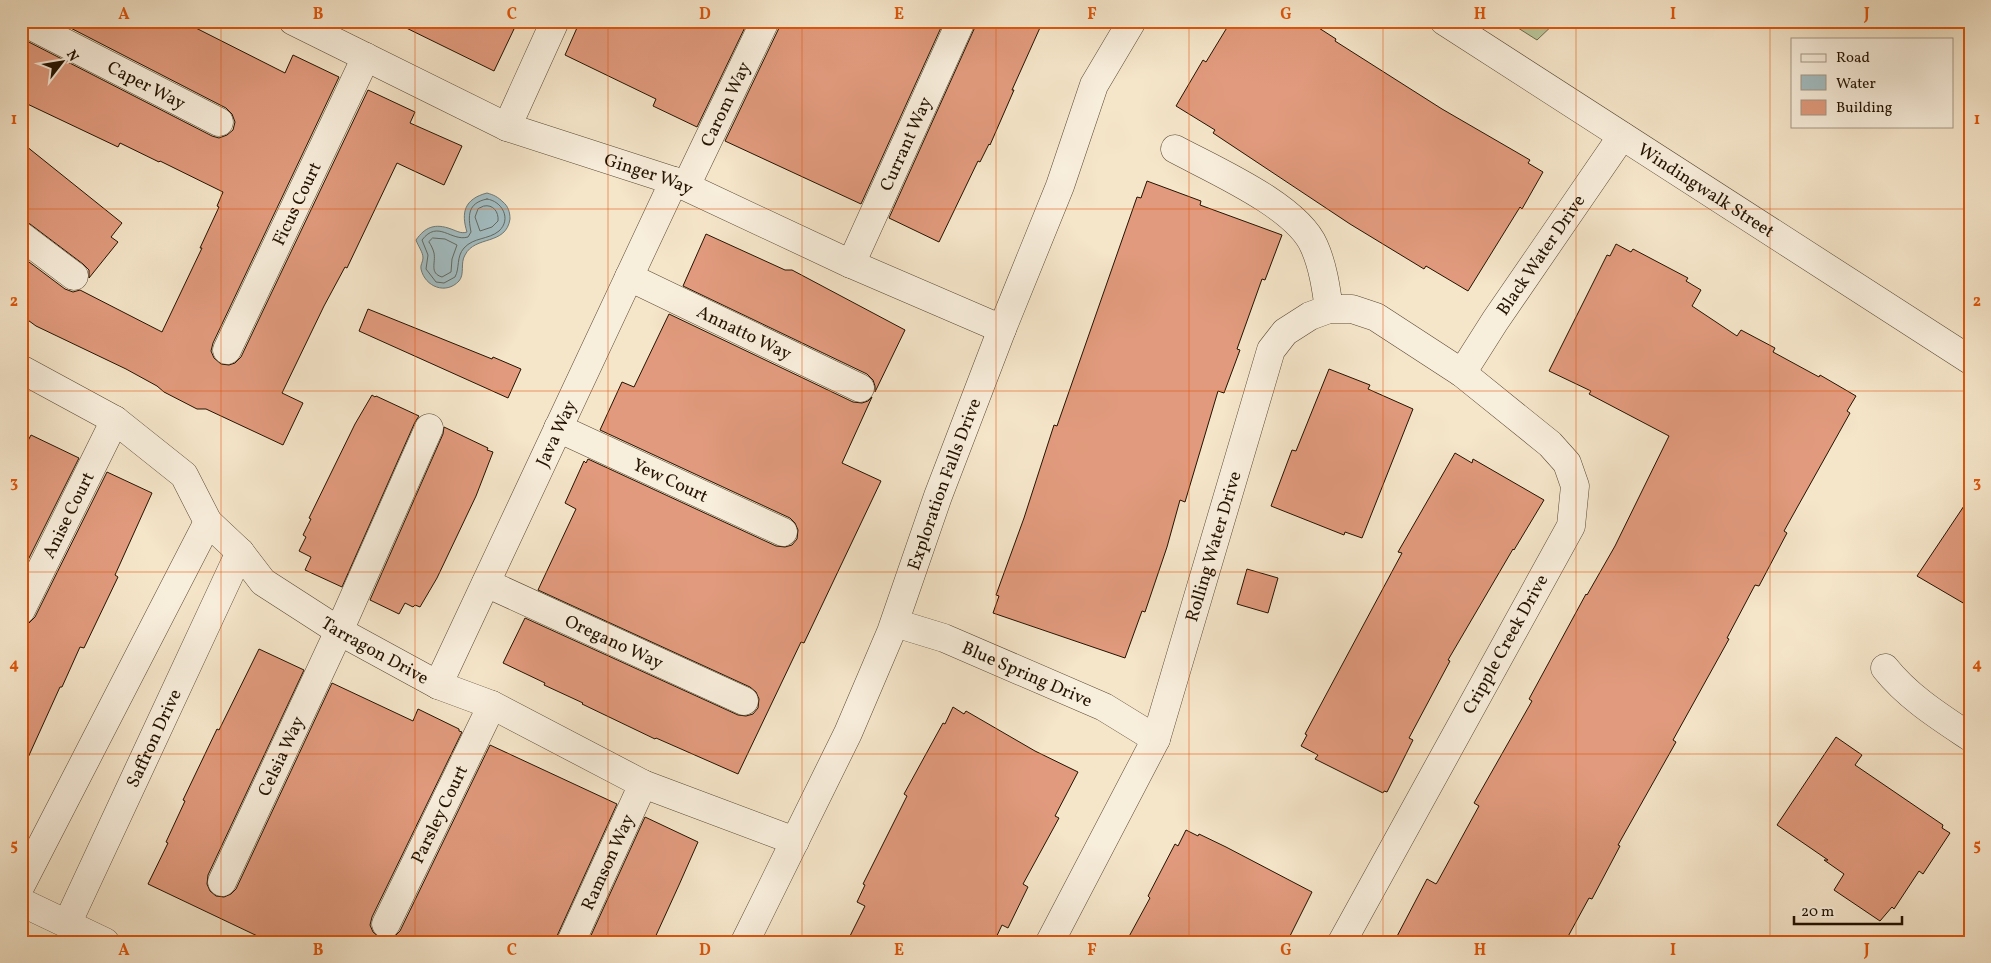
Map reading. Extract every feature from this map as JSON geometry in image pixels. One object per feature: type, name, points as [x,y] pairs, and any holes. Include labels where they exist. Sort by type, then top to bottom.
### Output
[{"type":"street","name":"Caper Way","points":[[22,21],[219,122]]},
{"type":"street","name":"Ginger Way","points":[[293,21],[507,127],[680,184],[851,264],[1002,329]]},
{"type":"street","points":[[507,127],[556,21]]},
{"type":"street","name":"Carom Way","points":[[680,184],[765,21]]},
{"type":"street","name":"Currant Way","points":[[851,264],[961,21]]},
{"type":"street","name":"Exploration Falls Drive","points":[[745,942],[848,733],[894,623],[938,496],[1002,329],[1060,186],[1094,85],[1132,21]]},
{"type":"street","name":"Windingwalk Street","points":[[1444,21],[1970,360]]},
{"type":"street","name":"Ficus Court","points":[[227,350],[366,58]]},
{"type":"street","name":"Black Water Drive","points":[[1462,373],[1495,321],[1622,136]]},
{"type":"street","points":[[1175,149],[1264,197],[1298,223],[1314,245],[1324,279],[1329,309]]},
{"type":"street","name":"Java Way","points":[[438,685],[629,277],[680,184]]},
{"type":"street","points":[[21,236],[74,276]]},
{"type":"street","name":"Annatto Way","points":[[629,277],[860,388]]},
{"type":"street","name":"Rolling Water Drive","points":[[1050,942],[1156,739],[1271,350],[1284,332],[1310,316],[1329,309],[1352,309],[1376,317],[1462,373]]},
{"type":"street","name":"Tarragon Drive","points":[[21,369],[115,420],[184,475],[208,522],[240,552],[263,582],[339,631],[438,685],[492,705],[643,784],[796,841]]},
{"type":"street","name":"Cripple Creek Drive","points":[[1342,942],[1570,526],[1575,486],[1567,462],[1550,444],[1462,373]]},
{"type":"street","name":"Anise Court","points":[[21,610],[115,420]]},
{"type":"street","points":[[339,631],[429,428]]},
{"type":"street","name":"Yew Court","points":[[558,428],[783,532]]},
{"type":"street","points":[[21,885],[208,522]]},
{"type":"street","name":"Saffron Drive","points":[[67,924],[240,552]]},
{"type":"street","name":"Oregano Way","points":[[486,583],[744,701]]},
{"type":"street","name":"Blue Spring Drive","points":[[894,623],[944,638],[1104,707],[1156,739]]},
{"type":"street","name":"Celsia Way","points":[[222,882],[339,631]]},
{"type":"street","points":[[1885,668],[1898,684],[1928,709],[1970,738]]},
{"type":"street","name":"Parsley Court","points":[[386,924],[492,705]]},
{"type":"street","name":"Ramson Way","points":[[571,942],[643,784]]},
{"type":"street","points":[[21,902],[105,942]]},
{"type":"green space","points":[[1507,21],[1557,21],[1537,40]]},
{"type":"water","points":[[487,193],[498,197],[507,207],[510,219],[507,227],[497,237],[470,249],[463,261],[461,278],[454,285],[442,288],[431,284],[423,275],[421,266],[423,256],[416,240],[427,229],[435,226],[467,232],[464,219],[466,208],[473,199]]},
{"type":"building","points":[[57,21],[182,21],[285,73],[293,55],[339,77],[213,343],[211,351],[214,358],[221,364],[229,365],[235,363],[241,357],[368,90],[415,112],[410,123],[462,146],[444,185],[397,163],[347,268],[345,267],[324,306],[282,393],[303,403],[283,445],[206,409],[197,409],[126,369],[36,326],[21,315],[21,256],[65,289],[73,292],[80,290],[162,332],[202,248],[200,248],[219,207],[217,206],[223,192],[160,161],[120,143],[118,147],[21,101],[21,38],[212,136],[219,138],[227,135],[233,130],[235,122],[232,114],[226,108]]},
{"type":"building","points":[[392,21],[498,21],[514,29],[494,71]]},
{"type":"building","points":[[580,21],[748,21],[697,127],[653,106],[656,99],[565,55]]},
{"type":"building","points":[[780,21],[944,21],[861,204],[725,141],[779,28]]},
{"type":"building","points":[[976,21],[1043,21],[990,145],[980,162],[978,161],[939,242],[889,218],[975,27]]},
{"type":"building","points":[[1231,21],[1308,21],[1336,39],[1335,41],[1442,109],[1530,160],[1528,163],[1543,172],[1522,209],[1520,207],[1468,291],[1426,266],[1424,269],[1350,224],[1213,133],[1215,130],[1176,106],[1203,60],[1206,62]]},
{"type":"building","points":[[21,142],[122,223],[111,237],[118,242],[89,278],[89,270],[83,264],[30,224],[21,221]]},
{"type":"building","points":[[1147,181],[1201,201],[1200,205],[1282,235],[1265,280],[1262,279],[1237,349],[1240,350],[1224,393],[1218,391],[1185,502],[1180,500],[1167,547],[1145,612],[1142,611],[1125,658],[993,613],[999,596],[996,595],[1024,518],[1054,425],[1057,426],[1137,197],[1141,198]]},
{"type":"building","points":[[706,234],[785,270],[792,270],[905,330],[875,392],[873,380],[867,374],[683,286]]},
{"type":"building","points":[[1616,244],[1631,252],[1633,249],[1688,278],[1686,281],[1701,290],[1692,306],[1737,336],[1741,330],[1775,348],[1773,352],[1819,377],[1820,375],[1856,396],[1847,411],[1850,413],[1784,531],[1787,533],[1759,586],[1755,585],[1727,638],[1729,639],[1673,740],[1676,742],[1618,845],[1620,846],[1592,899],[1589,898],[1565,942],[1394,942],[1427,879],[1436,884],[1479,806],[1474,803],[1532,701],[1529,699],[1586,594],[1615,546],[1669,436],[1589,394],[1591,391],[1549,371],[1607,255],[1610,256]]},
{"type":"building","points":[[368,309],[521,369],[508,398],[359,331]]},
{"type":"building","points":[[669,314],[853,402],[862,403],[872,397],[842,463],[881,481],[804,643],[801,642],[738,774],[655,739],[503,663],[525,618],[738,715],[746,716],[753,714],[758,708],[759,699],[756,692],[750,687],[538,590],[576,509],[565,503],[584,461],[586,463],[588,459],[776,546],[785,547],[792,545],[797,539],[798,530],[790,518],[600,430],[622,382],[634,387]]},
{"type":"building","points":[[1329,369],[1370,385],[1368,389],[1413,409],[1362,538],[1345,532],[1344,535],[1271,506],[1292,450],[1296,451]]},
{"type":"building","points":[[372,395],[419,416],[342,587],[305,570],[311,557],[299,551],[306,537],[303,535],[311,519],[309,518],[355,424]]},
{"type":"building","points":[[444,427],[493,452],[476,496],[437,578],[420,607],[415,605],[413,607],[405,603],[399,614],[370,600],[443,434]]},
{"type":"building","points":[[31,435],[79,458],[21,574],[21,454]]},
{"type":"building","points":[[1455,453],[1472,463],[1473,459],[1544,500],[1448,660],[1450,661],[1409,738],[1413,740],[1387,792],[1384,791],[1383,793],[1315,759],[1318,755],[1301,746],[1307,735],[1305,734],[1402,553],[1398,552]]},
{"type":"building","points":[[107,472],[152,493],[115,575],[118,577],[84,648],[80,647],[62,687],[60,687],[21,773],[21,626],[29,623],[35,617]]},
{"type":"building","points":[[1970,497],[1970,607],[1917,576]]},
{"type":"building","points":[[1247,569],[1278,578],[1268,613],[1237,604]]},
{"type":"building","points":[[259,649],[304,670],[208,875],[207,884],[210,891],[216,896],[224,897],[236,889],[332,683],[413,721],[418,709],[462,732],[372,917],[370,925],[373,932],[380,938],[388,939],[394,937],[400,931],[490,745],[617,804],[557,936],[556,942],[270,942],[148,884],[168,843],[166,842],[185,801],[183,800],[217,729],[219,730]]},
{"type":"building","points":[[953,707],[964,714],[966,711],[1035,751],[1078,772],[1055,816],[1059,818],[1023,884],[1028,887],[1008,928],[1002,925],[994,942],[847,942],[865,906],[857,902],[865,885],[863,884],[907,796],[904,794]]},
{"type":"building","points":[[1836,737],[1862,755],[1855,765],[1943,825],[1942,828],[1950,833],[1923,874],[1919,871],[1894,909],[1892,907],[1880,921],[1834,890],[1844,874],[1824,860],[1828,860],[1777,825]]},
{"type":"building","points":[[645,817],[698,842],[679,885],[653,942],[588,942]]},
{"type":"building","points":[[1186,830],[1226,847],[1312,892],[1287,942],[1126,942],[1150,898],[1148,896],[1175,844],[1178,846]]}]
